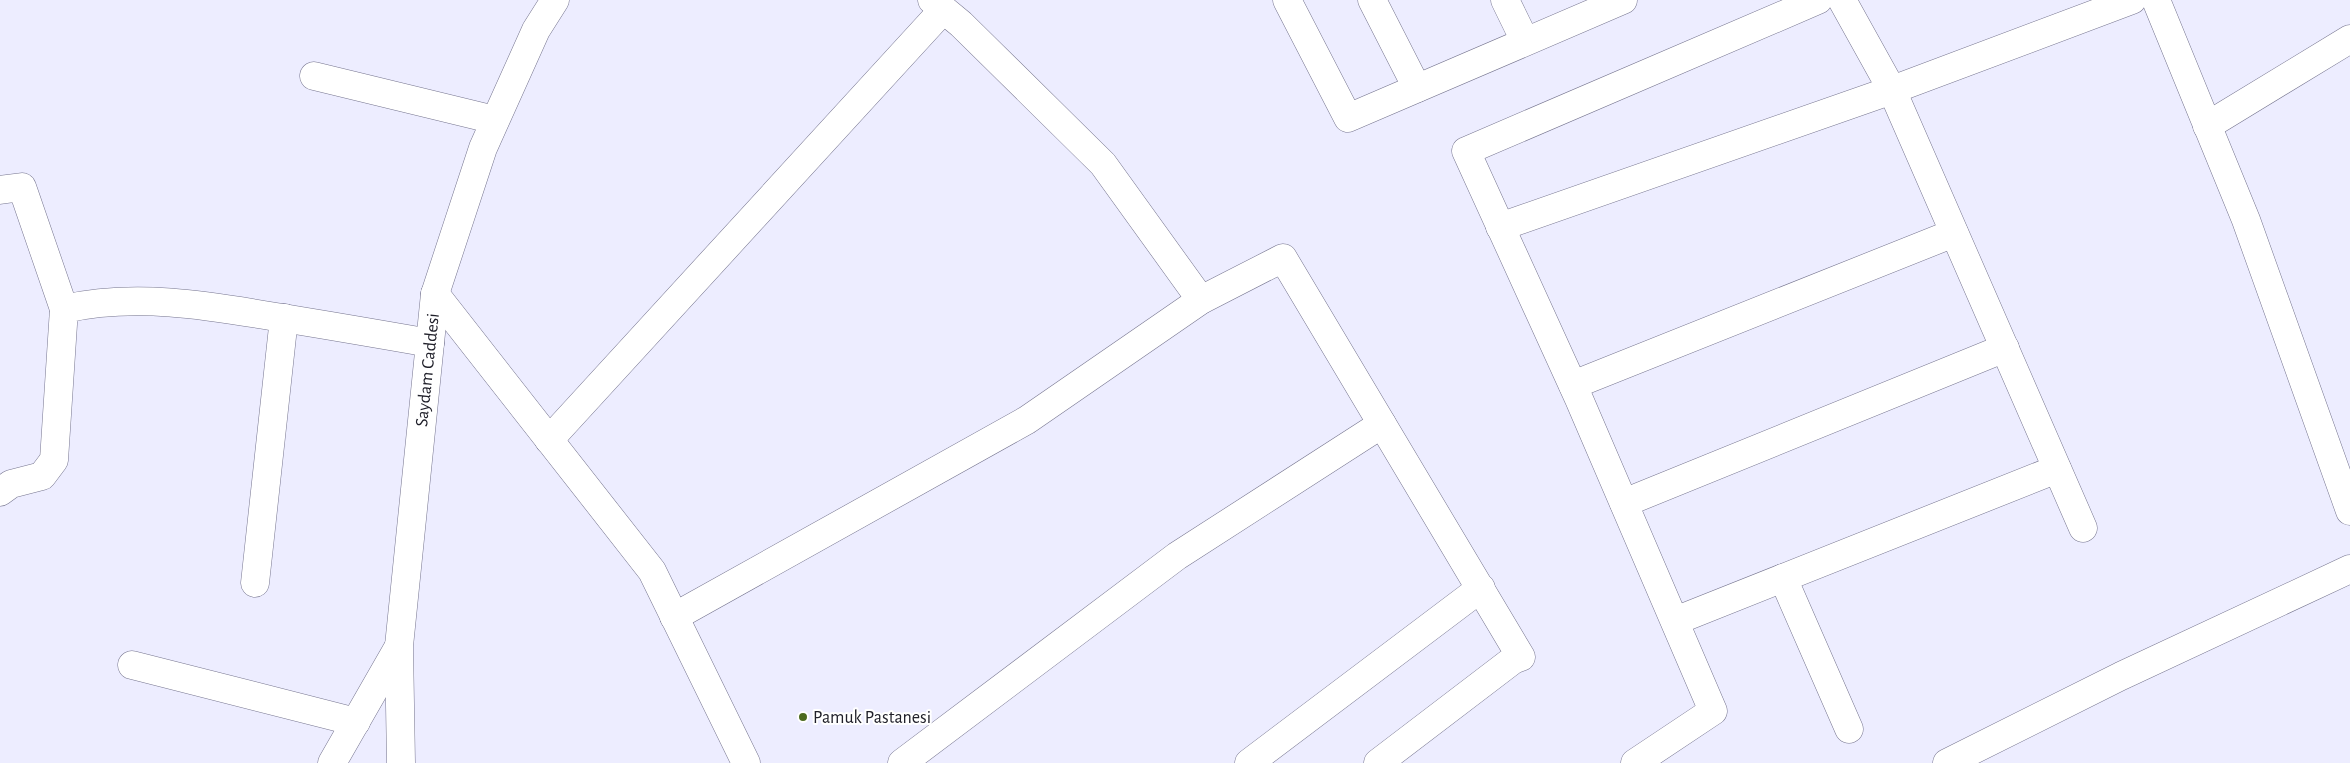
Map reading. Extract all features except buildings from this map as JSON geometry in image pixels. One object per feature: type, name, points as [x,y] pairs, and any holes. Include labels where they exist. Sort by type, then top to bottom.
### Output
[{"type":"street","points":[[1287,0],[1348,118],[1623,0]]},
{"type":"street","points":[[1372,0],[1417,88]]},
{"type":"street","points":[[1505,0],[1525,41]]},
{"type":"street","points":[[1640,762],[1713,710],[1572,385],[1466,151],[1818,0]]},
{"type":"street","points":[[1842,0],[1892,90],[2083,528]]},
{"type":"street","points":[[1500,227],[1892,90],[2132,0]]},
{"type":"street","points":[[2156,0],[2246,220],[2350,511]]},
{"type":"street","name":"Saydam Caddesi","points":[[401,763],[399,646],[435,294],[483,148],[551,1]]},
{"type":"street","points":[[549,440],[937,5],[961,24],[1103,164],[1201,300]]},
{"type":"street","points":[[2207,126],[2350,39]]},
{"type":"street","points":[[314,76],[495,120]]},
{"type":"street","points":[[0,190],[22,187],[64,309],[54,460],[42,476],[11,484],[0,492]]},
{"type":"street","points":[[1572,385],[1954,233]]},
{"type":"street","points":[[674,617],[1027,420],[1201,300],[1283,258],[1521,657],[1512,660],[1378,763]]},
{"type":"street","points":[[435,294],[652,571],[746,763]]},
{"type":"street","points":[[64,309],[99,302],[167,301],[284,318],[430,344]]},
{"type":"street","points":[[255,583],[284,318]]},
{"type":"street","points":[[1624,503],[2005,348]]},
{"type":"street","points":[[902,763],[1178,556],[1382,424]]},
{"type":"street","points":[[1675,621],[2057,468]]},
{"type":"street","points":[[1947,763],[2121,676],[2350,569]]},
{"type":"street","points":[[1783,578],[1849,728]]},
{"type":"street","points":[[1249,763],[1481,588]]},
{"type":"street","points":[[332,763],[399,646]]},
{"type":"street","points":[[132,665],[356,722]]},
{"type":"place","name":"Pamuk Pastanesi","points":[[803,717]]}]
